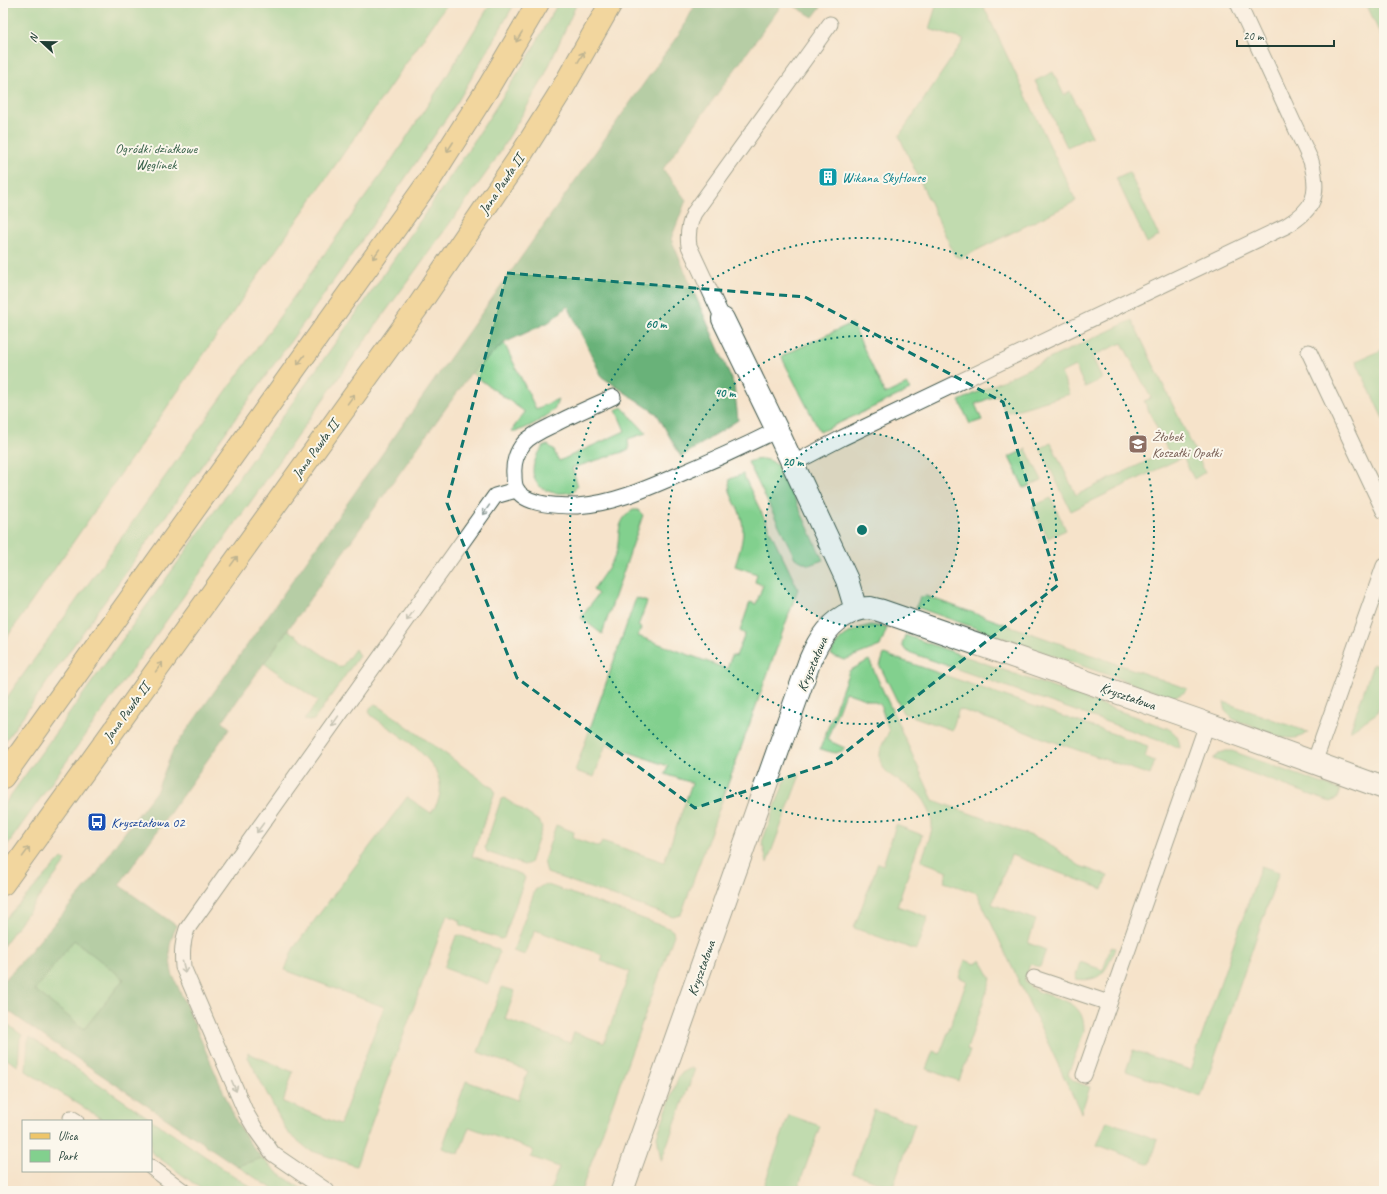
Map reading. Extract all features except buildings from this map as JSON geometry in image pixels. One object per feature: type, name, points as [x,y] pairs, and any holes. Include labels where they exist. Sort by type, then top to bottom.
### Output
[{"type":"main road","points":[[3,777],[429,180],[488,88],[538,3]]},
{"type":"main road","name":"Jana Pawła II","points":[[3,884],[421,301],[519,158],[565,84],[611,3]]},
{"type":"street","points":[[723,319],[847,580],[856,610]]},
{"type":"street","name":"Kryształowa","points":[[622,1191],[810,660],[819,641],[831,624],[846,614],[856,610],[870,608],[1207,724],[1384,788]]},
{"type":"lane","points":[[792,464],[842,438],[1279,229],[1299,218],[1308,210],[1315,188],[1315,174],[1311,161],[1238,3]]},
{"type":"lane","points":[[723,319],[690,246],[688,236],[690,221],[694,213],[830,24]]},
{"type":"lane","points":[[1309,352],[1384,511]]},
{"type":"lane","points":[[613,397],[540,431],[524,443],[514,462],[514,480],[516,490],[523,497],[544,504],[578,506],[608,502],[661,483],[728,454],[777,430]]},
{"type":"lane","points":[[327,1191],[274,1154],[246,1114],[183,967],[181,952],[182,940],[191,923],[495,496],[516,490]]},
{"type":"lane","points":[[1314,763],[1384,566]]},
{"type":"lane","points":[[1084,1075],[1207,724]]},
{"type":"lane","points":[[1034,978],[1109,1003]]},
{"type":"lane","points":[[152,1168],[183,1191]]},
{"type":"highlighted area","points":[[507,273],[805,297],[1003,402],[1058,585],[833,762],[695,808],[517,678],[447,503]]},
{"type":"green space","name":"Ogródki działkowe Węglinek","points":[[3,3],[448,3],[3,643]]},
{"type":"green space","points":[[491,3],[515,3],[458,101],[320,300],[3,744],[3,703],[391,161],[448,74]]},
{"type":"green space","points":[[558,3],[577,3],[543,79],[492,165],[376,325],[3,851],[3,806],[366,300],[467,152],[530,54]]},
{"type":"green space","points":[[696,3],[783,3],[663,169],[686,200],[671,239],[734,385],[738,420],[681,457],[657,414],[602,377],[568,306],[549,322],[504,343],[471,373],[222,722],[230,728],[119,885],[177,926],[170,944],[172,973],[237,1123],[249,1142],[262,1158],[237,1166],[39,1033],[3,1007],[3,982],[95,877],[113,848],[157,790],[173,750],[683,28]],"holes":[[[74,940],[124,979],[84,1029],[35,990]]]},
{"type":"green space","points":[[789,3],[824,3],[813,17]]},
{"type":"green space","points":[[937,3],[982,3],[1076,201],[961,258],[955,256],[899,136],[964,40],[929,29]]},
{"type":"green space","points":[[1366,3],[1384,3],[1384,43]]},
{"type":"green space","points":[[1053,72],[1064,95],[1070,91],[1092,136],[1067,147],[1035,81]]},
{"type":"green space","points":[[1129,172],[1159,236],[1147,243],[1116,178]]},
{"type":"green space","points":[[1132,320],[1205,472],[1194,479],[1183,457],[1071,511],[1040,448],[1051,443],[1076,495],[1168,451],[1144,401],[1151,398],[1122,343],[1092,356],[1102,379],[1085,387],[1075,366],[1061,373],[1070,394],[1006,413],[998,395],[975,404],[982,420],[970,424],[959,401]]},
{"type":"green space","points":[[852,323],[885,394],[907,384],[910,390],[820,432],[782,358],[784,355]]},
{"type":"green space","points":[[504,343],[536,409],[558,399],[554,409],[545,417],[521,430],[515,431],[511,431],[525,412],[471,373]]},
{"type":"green space","points":[[1384,349],[1384,421],[1356,361]]},
{"type":"green space","points":[[622,407],[646,433],[628,439],[629,450],[572,468],[578,486],[572,492],[550,492],[542,488],[536,482],[533,475],[533,466],[537,456],[544,446],[548,445],[553,449],[559,461],[625,431],[616,410]]},
{"type":"green space","points":[[1026,449],[1042,480],[1024,488],[1009,457]]},
{"type":"green space","points":[[763,459],[771,461],[780,467],[823,560],[809,565],[795,558],[748,462]]},
{"type":"green space","points":[[743,474],[798,589],[682,912],[680,915],[673,917],[547,873],[544,861],[556,825],[574,832],[573,838],[599,847],[602,841],[664,862],[692,783],[665,774],[668,766],[606,744],[594,777],[575,771],[636,598],[647,602],[638,626],[641,628],[638,636],[727,669],[732,655],[736,656],[745,634],[740,631],[750,602],[756,604],[763,585],[755,582],[757,574],[735,566],[742,542],[743,530],[740,512],[731,494],[729,484],[730,479]]},
{"type":"green space","points":[[1051,498],[1066,530],[1048,538],[1033,506]]},
{"type":"green space","points":[[633,510],[638,510],[643,515],[602,634],[581,618],[598,594],[593,590],[617,551],[622,520]]},
{"type":"green space","points":[[926,596],[1188,689],[1179,695],[1167,696],[916,607],[920,597]]},
{"type":"green space","points":[[871,625],[887,628],[880,646],[844,660],[831,655],[841,638],[858,629]]},
{"type":"green space","points":[[288,630],[341,668],[355,649],[359,656],[314,720],[304,720],[318,701],[264,663]]},
{"type":"green space","points":[[905,635],[1167,728],[1176,736],[1179,741],[1180,748],[906,651],[902,645]]},
{"type":"green space","points":[[884,654],[1148,746],[1145,757],[1155,761],[1150,775],[959,709],[952,730],[903,713],[880,666]]},
{"type":"green space","points":[[869,660],[933,800],[1043,840],[1080,866],[1108,876],[1103,889],[1011,855],[992,904],[1036,920],[1028,943],[1046,950],[1040,967],[1030,964],[1025,981],[1032,988],[1041,993],[1070,1003],[1078,1010],[1083,1019],[1084,1032],[1068,1074],[1074,1081],[1090,1087],[1081,1113],[977,893],[944,882],[948,871],[921,861],[932,828],[930,812],[922,797],[887,772],[880,761],[880,751],[889,731],[880,704],[845,692],[827,740],[845,748],[842,751],[835,753],[820,749],[849,671]]},
{"type":"green space","points":[[1373,664],[1384,668],[1384,688],[1377,713],[1350,731]]},
{"type":"green space","points":[[1224,702],[1308,732],[1295,738],[1280,737],[1233,719],[1226,712]]},
{"type":"green space","points":[[375,704],[493,788],[495,792],[472,856],[523,875],[525,878],[504,938],[500,939],[461,925],[461,921],[447,915],[356,1166],[309,1150],[287,1132],[248,1057],[248,1053],[293,1072],[283,1102],[340,1124],[384,1007],[285,970],[293,949],[407,797],[431,813],[439,797],[440,783],[434,769],[425,756],[398,734],[372,716],[369,712],[370,708]]},
{"type":"green space","points":[[1232,751],[1340,790],[1337,799],[1330,802],[1213,759],[1220,753]]},
{"type":"green space","points":[[796,774],[800,775],[767,863],[762,842],[785,780],[789,776]]},
{"type":"green space","points":[[504,798],[540,822],[542,828],[530,863],[524,865],[487,852],[485,847],[501,799]]},
{"type":"green space","points":[[896,825],[922,835],[897,906],[928,917],[916,950],[854,928],[878,863],[883,865]]},
{"type":"green space","points":[[62,858],[66,861],[3,946],[3,921]]},
{"type":"green space","points":[[1261,866],[1279,872],[1201,1097],[1126,1071],[1133,1050],[1190,1070]]},
{"type":"green space","points":[[545,884],[669,928],[673,931],[674,935],[581,1191],[550,1191],[559,1167],[531,1157],[533,1150],[469,1127],[459,1154],[442,1148],[466,1081],[518,1100],[528,1071],[478,1052],[502,987],[515,991],[505,1019],[570,1043],[574,1032],[604,1043],[630,972],[601,961],[603,955],[535,930],[525,955],[513,951],[535,890]]},
{"type":"green space","points":[[459,935],[497,949],[499,953],[488,984],[444,968],[456,936]]},
{"type":"green space","points":[[74,940],[124,979],[84,1029],[35,990]]},
{"type":"green space","points":[[1111,947],[1115,948],[1106,969],[1102,973],[1092,979],[1075,979],[1080,962],[1103,970]]},
{"type":"green space","points":[[965,960],[975,964],[981,960],[991,979],[967,1049],[970,1051],[959,1081],[926,1069],[933,1051],[940,1054],[967,981],[959,977]]},
{"type":"green space","points":[[3,1021],[22,1035],[20,1038],[18,1066],[3,1057]]},
{"type":"green space","points":[[30,1037],[152,1120],[103,1120],[26,1071],[28,1041]]},
{"type":"green space","points":[[691,1068],[695,1069],[661,1161],[657,1136],[678,1078],[682,1073]]},
{"type":"green space","points":[[874,1110],[915,1124],[893,1187],[852,1173]]},
{"type":"green space","points":[[789,1115],[820,1126],[797,1191],[762,1191]]},
{"type":"green space","points":[[152,1120],[256,1191],[204,1191],[152,1153]]},
{"type":"green space","points":[[1107,1121],[1158,1140],[1150,1164],[1097,1145]]},
{"type":"green space","points":[[262,1158],[278,1173],[305,1191],[276,1191],[237,1166]]},
{"type":"place","name":"Wikana SkyHouse","points":[[828,177]]},
{"type":"place","name":"Żłobek Koszałki Opałki","points":[[1138,444]]},
{"type":"place","name":"Kryształowa 02","points":[[97,822]]}]
